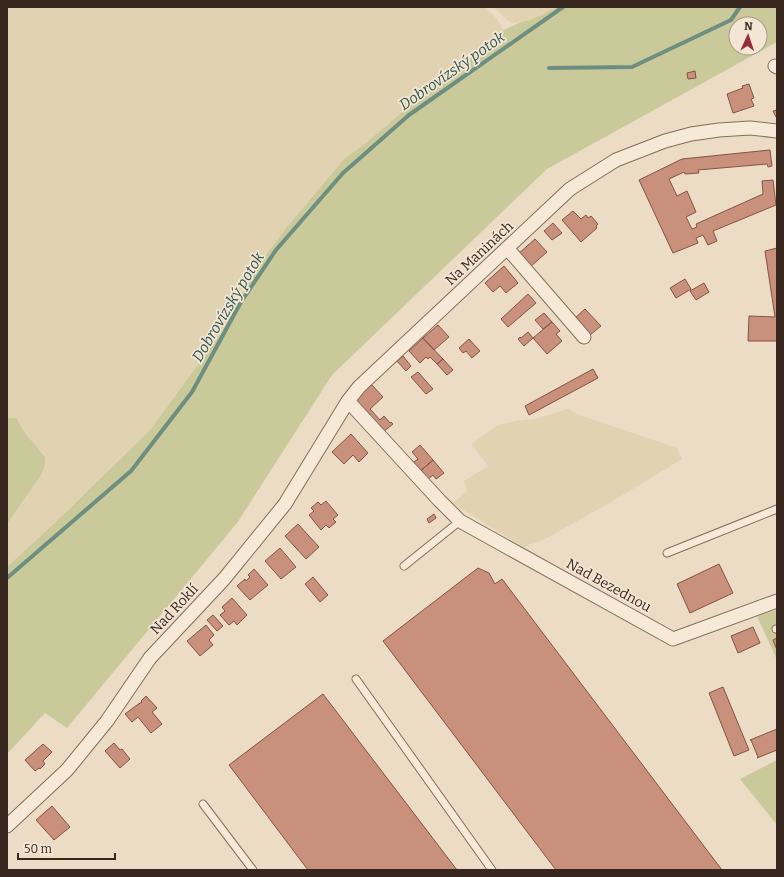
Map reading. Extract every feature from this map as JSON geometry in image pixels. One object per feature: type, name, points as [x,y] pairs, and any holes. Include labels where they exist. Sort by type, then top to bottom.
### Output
[{"type":"street","name":"Na Maninách","points":[[348,401],[359,387],[570,189],[616,160],[665,140],[719,130],[750,128],[777,130]]},
{"type":"street","points":[[507,248],[584,337]]},
{"type":"street","name":"Nad Bezednou","points":[[348,401],[460,521],[673,639],[777,602]]},
{"type":"street","name":"Nad Roklí","points":[[7,826],[67,770],[107,720],[150,658],[224,579],[285,504],[348,401]]},
{"type":"lane","points":[[667,553],[777,509]]},
{"type":"lane","points":[[404,566],[460,521]]},
{"type":"lane","points":[[356,679],[492,870]]},
{"type":"lane","points":[[203,804],[253,870]]},
{"type":"shaded area","points":[[7,7],[485,7],[497,19],[504,30],[499,39],[420,95],[366,143],[344,159],[286,228],[263,259],[221,333],[151,429],[61,517],[7,567],[7,524],[41,475],[45,465],[45,457],[25,433],[7,445]]},
{"type":"shaded area","points":[[494,7],[558,7],[530,20],[515,23],[508,21]]},
{"type":"shaded area","points":[[558,7],[777,7],[777,42],[768,47],[768,16],[728,16],[728,56],[752,56],[547,169],[332,375],[237,523],[67,728],[45,713],[7,754],[7,567],[61,517],[151,429],[221,333],[263,259],[286,228],[344,159],[366,143],[420,95],[499,39],[504,30],[521,22],[530,20]]},
{"type":"shaded area","points":[[568,409],[577,414],[677,448],[682,459],[613,501],[543,540],[524,547],[453,503],[467,491],[464,481],[488,466],[471,444],[498,425],[515,421],[535,419]]},
{"type":"shaded area","points":[[7,418],[16,418],[25,433],[45,457],[45,465],[41,475],[7,524]]},
{"type":"shaded area","points":[[777,610],[777,660],[757,616]]},
{"type":"shaded area","points":[[777,760],[777,825],[740,779]]},
{"type":"building","points":[[695,71],[696,78],[688,79],[687,73]]},
{"type":"building","points":[[749,84],[754,98],[751,99],[754,106],[733,113],[727,94]]},
{"type":"building","points":[[777,110],[777,117],[776,117],[773,111]]},
{"type":"building","points":[[770,150],[772,166],[768,167],[767,164],[698,170],[699,173],[685,174],[684,172],[669,179],[677,196],[687,191],[696,212],[686,217],[692,229],[697,227],[696,224],[763,194],[762,181],[773,180],[776,205],[713,231],[717,241],[708,245],[703,235],[696,238],[698,243],[673,253],[639,180],[682,159]]},
{"type":"building","points":[[573,211],[581,219],[586,215],[588,218],[591,216],[598,224],[596,226],[597,228],[581,242],[562,220]]},
{"type":"building","points":[[553,223],[562,233],[552,240],[544,231]]},
{"type":"building","points":[[535,239],[547,252],[530,267],[518,254]]},
{"type":"building","points":[[777,248],[777,341],[748,341],[749,316],[775,317],[765,251]]},
{"type":"building","points":[[504,266],[518,283],[506,293],[500,286],[493,292],[485,283]]},
{"type":"building","points":[[685,279],[691,289],[676,298],[670,288]]},
{"type":"building","points":[[704,283],[709,292],[696,300],[690,291]]},
{"type":"building","points":[[528,294],[536,303],[508,327],[501,319]]},
{"type":"building","points":[[585,309],[601,326],[590,335],[575,318]]},
{"type":"building","points":[[544,313],[552,322],[543,329],[535,320]]},
{"type":"building","points":[[552,322],[560,331],[556,334],[562,341],[547,354],[533,338]]},
{"type":"building","points":[[438,325],[449,337],[434,350],[423,338]]},
{"type":"building","points":[[528,332],[533,338],[524,346],[518,339]]},
{"type":"building","points":[[423,338],[443,359],[437,364],[430,357],[428,359],[426,357],[420,363],[409,351]]},
{"type":"building","points":[[469,339],[480,351],[472,358],[466,351],[463,353],[459,348]]},
{"type":"building","points":[[403,356],[411,366],[406,371],[397,361]]},
{"type":"building","points":[[443,359],[453,370],[447,375],[437,364]]},
{"type":"building","points":[[593,369],[598,378],[529,415],[525,406]]},
{"type":"building","points":[[418,372],[433,389],[426,394],[411,377]]},
{"type":"building","points":[[371,384],[383,397],[370,409],[380,420],[384,416],[390,423],[391,422],[393,424],[383,432],[354,399]]},
{"type":"building","points":[[351,434],[368,453],[359,462],[353,455],[344,464],[332,452]]},
{"type":"building","points":[[420,445],[433,460],[418,473],[411,464],[418,459],[412,452]]},
{"type":"building","points":[[433,460],[444,473],[436,479],[433,475],[426,481],[418,473]]},
{"type":"building","points":[[326,501],[338,515],[333,519],[336,522],[329,528],[326,525],[321,530],[309,515],[314,511],[311,508],[318,502],[321,505]]},
{"type":"building","points":[[434,514],[436,518],[429,523],[427,519]]},
{"type":"building","points":[[298,524],[319,547],[306,559],[285,536]]},
{"type":"building","points":[[280,548],[296,567],[281,579],[265,561]]},
{"type":"building","points":[[719,564],[733,593],[690,613],[677,584]]},
{"type":"building","points":[[478,568],[489,573],[495,584],[502,579],[722,870],[556,870],[383,641]]},
{"type":"building","points":[[254,569],[268,585],[250,600],[237,586],[245,579],[246,581],[250,577],[248,575]]},
{"type":"building","points":[[313,577],[328,595],[320,602],[305,584]]},
{"type":"building","points":[[232,598],[247,615],[237,625],[234,621],[229,625],[220,615],[225,611],[222,607]]},
{"type":"building","points":[[213,615],[223,626],[217,631],[207,620]]},
{"type":"building","points":[[206,625],[214,635],[209,640],[213,645],[200,656],[187,641]]},
{"type":"building","points":[[753,627],[760,643],[738,653],[731,636]]},
{"type":"building","points":[[777,638],[777,650],[773,640]]},
{"type":"building","points":[[723,687],[749,750],[734,756],[709,693]]},
{"type":"building","points":[[323,694],[457,870],[308,870],[229,765]]},
{"type":"building","points":[[146,696],[157,708],[152,712],[162,724],[151,733],[138,717],[132,722],[125,714],[142,702],[141,701]]},
{"type":"building","points":[[777,729],[777,750],[757,758],[758,757],[750,740]]},
{"type":"building","points":[[114,743],[120,750],[122,749],[130,759],[120,768],[105,751]]},
{"type":"building","points":[[43,744],[52,752],[43,761],[45,764],[40,769],[39,768],[35,771],[25,760]]},
{"type":"building","points":[[52,806],[70,827],[54,840],[36,820]]},
{"type":"waterway","name":"Dobrovízský potok","points":[[7,578],[131,471],[192,392],[241,302],[276,250],[343,173],[409,115],[563,7]]},
{"type":"waterway","points":[[549,68],[632,67],[731,20],[740,7]]}]
